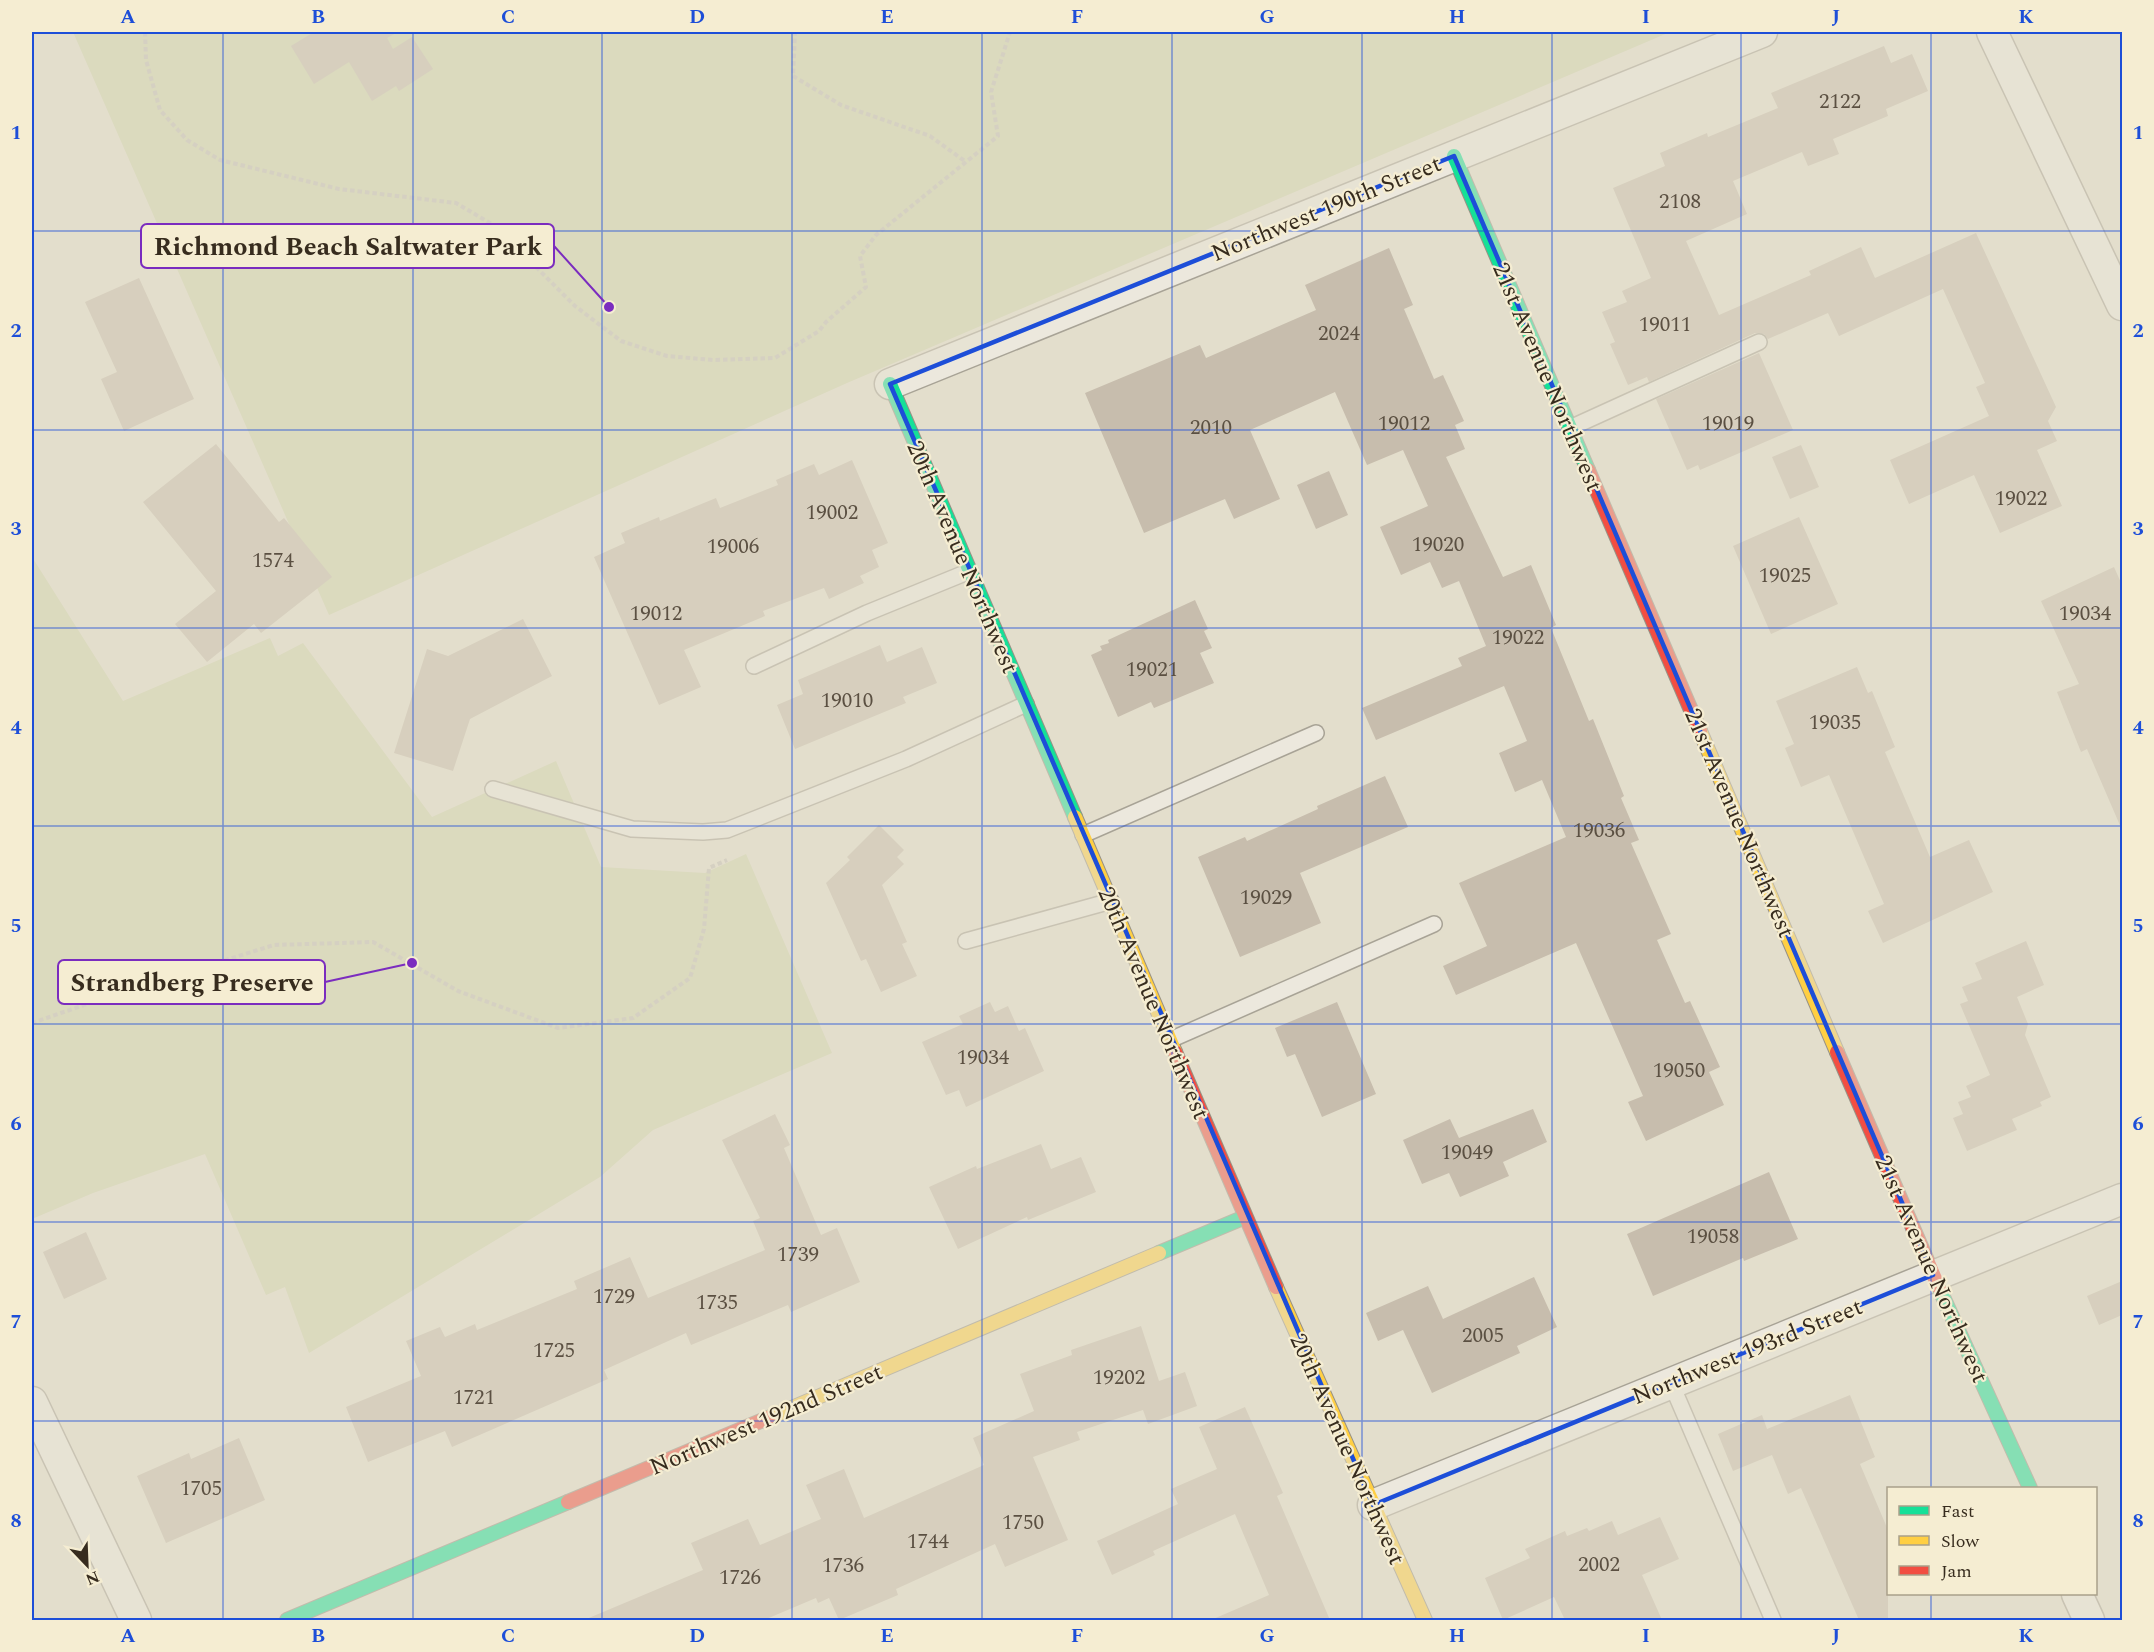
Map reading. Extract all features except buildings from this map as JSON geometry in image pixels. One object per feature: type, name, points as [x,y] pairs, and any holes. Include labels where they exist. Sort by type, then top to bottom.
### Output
[{"type":"street","name":"Northwest 190th Street","points":[[890,384],[1762,32]]},
{"type":"street","points":[[1992,32],[2122,305]]},
{"type":"street","name":"21st Avenue Northwest","points":[[1454,156],[1934,1275],[2030,1487]]},
{"type":"street","name":"20th Avenue Northwest","points":[[890,384],[1245,1217],[1425,1620]]},
{"type":"street","name":"Northwest 193rd Street","points":[[1372,1505],[2122,1199]]},
{"type":"street","name":"Northwest 192nd Street","points":[[287,1620],[1245,1217]]},
{"type":"street","points":[[32,1402],[136,1620]]},
{"type":"street","points":[[2078,1595],[2089,1620]]},
{"type":"lane","points":[[1570,428],[1759,342]]},
{"type":"lane","points":[[754,666],[867,613],[970,571]]},
{"type":"lane","points":[[493,789],[632,829],[703,832],[727,830],[906,759],[1026,704]]},
{"type":"lane","points":[[1083,835],[1316,733]]},
{"type":"lane","points":[[966,941],[1111,902]]},
{"type":"lane","points":[[1170,1040],[1434,924]]},
{"type":"lane","points":[[1671,1383],[1773,1620]]},
{"type":"path","points":[[145,32],[146,60],[160,110],[187,140],[220,160],[339,189],[456,202],[495,226],[575,306],[621,342],[667,356],[713,360],[775,358],[819,331],[866,288],[860,256],[876,235],[998,136],[991,92],[1010,32]]},
{"type":"path","points":[[793,32],[795,34],[793,76],[841,105],[930,136],[966,162]]},
{"type":"path","points":[[32,1023],[116,994],[274,945],[373,942],[458,991],[558,1028],[633,1018],[690,978],[704,929],[708,868]]},
{"type":"highlighted area","points":[[1454,156],[1933,1275],[1373,1505],[890,384]]},
{"type":"green space","points":[[73,32],[1670,32],[847,383],[329,615]]},
{"type":"green space","points":[[32,557],[123,701],[270,638],[278,656],[303,643],[432,817],[556,761],[601,867],[705,873],[746,854],[832,1053],[653,1130],[600,1177],[309,1353],[285,1287],[266,1295],[205,1154],[93,1193],[32,1219]]},
{"type":"traffic: fast","points":[[1454,156],[1588,470]]},
{"type":"traffic: fast","points":[[890,384],[1075,817]]},
{"type":"traffic: fast","points":[[1159,1253],[1245,1217]]},
{"type":"traffic: fast","points":[[1939,1288],[2030,1487]]},
{"type":"traffic: fast","points":[[287,1620],[568,1502]]},
{"type":"traffic: slow","points":[[1700,731],[1837,1052]]},
{"type":"traffic: slow","points":[[1075,817],[1175,1052]]},
{"type":"traffic: slow","points":[[768,1418],[1159,1253]]},
{"type":"traffic: slow","points":[[1276,1287],[1425,1620]]},
{"type":"traffic: jam","points":[[1588,470],[1700,731]]},
{"type":"traffic: jam","points":[[1175,1052],[1276,1287]]},
{"type":"traffic: jam","points":[[1837,1052],[1939,1288]]},
{"type":"traffic: jam","points":[[568,1502],[768,1418]]},
{"type":"place","name":"Richmond Beach Saltwater Park","points":[[609,307]]},
{"type":"place","name":"Strandberg Preserve","points":[[412,963]]}]
